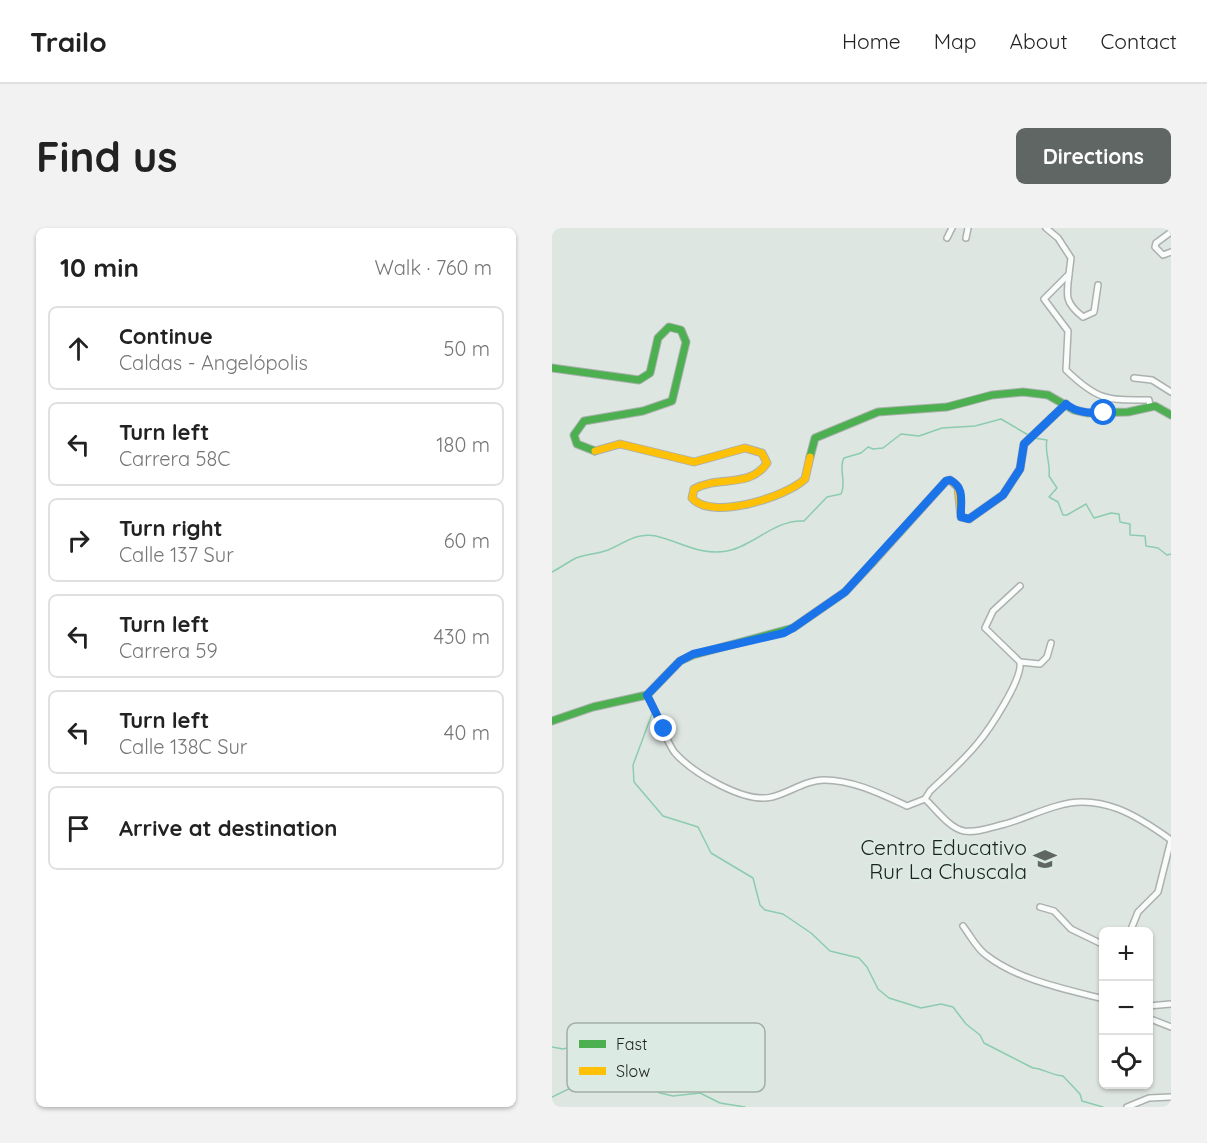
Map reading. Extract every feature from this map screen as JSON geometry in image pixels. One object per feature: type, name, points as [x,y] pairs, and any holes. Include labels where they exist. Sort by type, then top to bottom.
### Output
[{"type":"street","points":[[947,238],[952,228]]},
{"type":"street","points":[[966,238],[968,228]]},
{"type":"street","points":[[1046,228],[1058,238],[1070,254],[1072,267],[1066,292],[1070,307],[1083,317],[1094,312],[1098,285]]},
{"type":"street","points":[[1171,232],[1156,243],[1155,247],[1163,255],[1171,252]]},
{"type":"street","points":[[1069,274],[1044,299],[1068,331],[1066,370],[1089,389],[1107,399],[1149,400],[1150,407]]},
{"type":"street","points":[[552,368],[639,380],[650,373],[661,333],[669,327],[681,330],[686,342],[672,400],[666,406],[584,421],[574,435],[577,444],[593,451],[620,444],[694,462],[704,461],[741,448],[753,447],[759,450],[767,463],[752,480],[704,483],[694,489],[692,498],[698,505],[706,508],[780,495],[791,490],[807,473],[810,445],[815,438],[878,412],[947,407],[992,395],[1023,392],[1048,395],[1074,410],[1088,413],[1128,412],[1157,406],[1171,415]]},
{"type":"street","points":[[1134,378],[1152,380],[1171,392]]},
{"type":"street","points":[[552,721],[593,707],[647,695],[680,661],[707,651],[784,633],[837,599],[946,481],[950,480],[957,484],[962,496],[961,517],[969,519],[1003,495],[1020,469],[1024,444],[1066,404]]},
{"type":"street","points":[[647,695],[659,715],[668,742],[678,756],[714,781],[740,795],[766,798],[827,780],[855,785],[907,806],[925,799],[987,732],[1014,688],[1021,668],[1020,662],[985,628],[993,611],[1020,586]]},
{"type":"street","points":[[1020,662],[1040,664],[1047,657],[1051,643]]},
{"type":"street","points":[[925,799],[950,823],[966,831],[1009,823],[1058,805],[1088,803],[1110,806],[1135,814],[1171,840],[1158,892],[1138,912],[1132,927]]},
{"type":"street","points":[[1040,908],[1054,911],[1071,929],[1099,943]]},
{"type":"street","points":[[963,926],[984,955],[1046,983],[1099,998]]},
{"type":"street","points":[[1153,1006],[1171,1004]]},
{"type":"street","points":[[1153,1020],[1171,1027]]},
{"type":"street","points":[[1127,1107],[1149,1098],[1171,1097]]},
{"type":"waterway","points":[[552,572],[576,558],[649,535],[708,552],[737,548],[774,528],[804,521],[827,497],[841,494],[844,458],[861,453],[868,447],[883,448],[901,434],[919,436],[942,428],[975,426],[1001,419],[1030,436]]},
{"type":"waterway","points":[[1034,438],[1047,440],[1049,476],[1057,488],[1049,497],[1058,502],[1063,515],[1086,504],[1094,518],[1111,513],[1119,514],[1120,522],[1130,524],[1130,535],[1145,536],[1146,546],[1158,548],[1167,555],[1171,554]]},
{"type":"waterway","points":[[652,714],[633,765],[634,782],[663,816],[698,827],[711,853],[753,878],[760,905],[765,910],[783,914],[811,933],[830,951],[859,958],[867,967],[878,989],[889,998],[921,1008],[941,1004],[953,1007],[966,1024],[980,1035],[984,1043],[1033,1068],[1063,1076],[1080,1094],[1082,1101],[1103,1107]]},
{"type":"waterway","points":[[552,1047],[567,1048]]},
{"type":"waterway","points":[[552,1097],[567,1090]]},
{"type":"waterway","points":[[658,1092],[673,1096],[700,1093],[720,1103],[745,1107]]},
{"type":"traffic: fast","points":[[552,368],[639,380],[650,373],[658,338],[669,327],[681,330],[686,342],[672,401],[643,411],[584,421],[574,435],[577,444],[595,451]]},
{"type":"traffic: fast","points":[[810,457],[815,438],[878,412],[947,407],[992,395],[1023,392],[1048,395],[1074,410],[1088,413],[1128,412],[1155,406],[1171,415]]},
{"type":"traffic: fast","points":[[552,721],[593,707],[647,695],[680,661],[693,655],[793,628],[845,592],[873,562]]},
{"type":"traffic: slow","points":[[873,562],[946,481],[950,480],[958,487],[961,517],[969,519],[1003,495],[1020,469],[1024,444],[1066,404]]},
{"type":"traffic: slow","points":[[595,451],[620,444],[694,462],[745,448],[762,453],[767,463],[752,476],[694,489],[692,498],[702,505],[715,507],[748,504],[782,493],[805,479],[810,457]]},
{"type":"place","name":"Centro Educativo Rur La Chuscala","points":[[1045,859]]},
{"type":"route","points":[[664,729],[647,695],[680,661],[693,654],[784,633],[793,628],[845,592],[946,481],[950,480],[957,484],[962,496],[961,517],[964,520],[969,519],[1003,495],[1020,469],[1024,444],[1066,404],[1074,410],[1104,413]]}]
